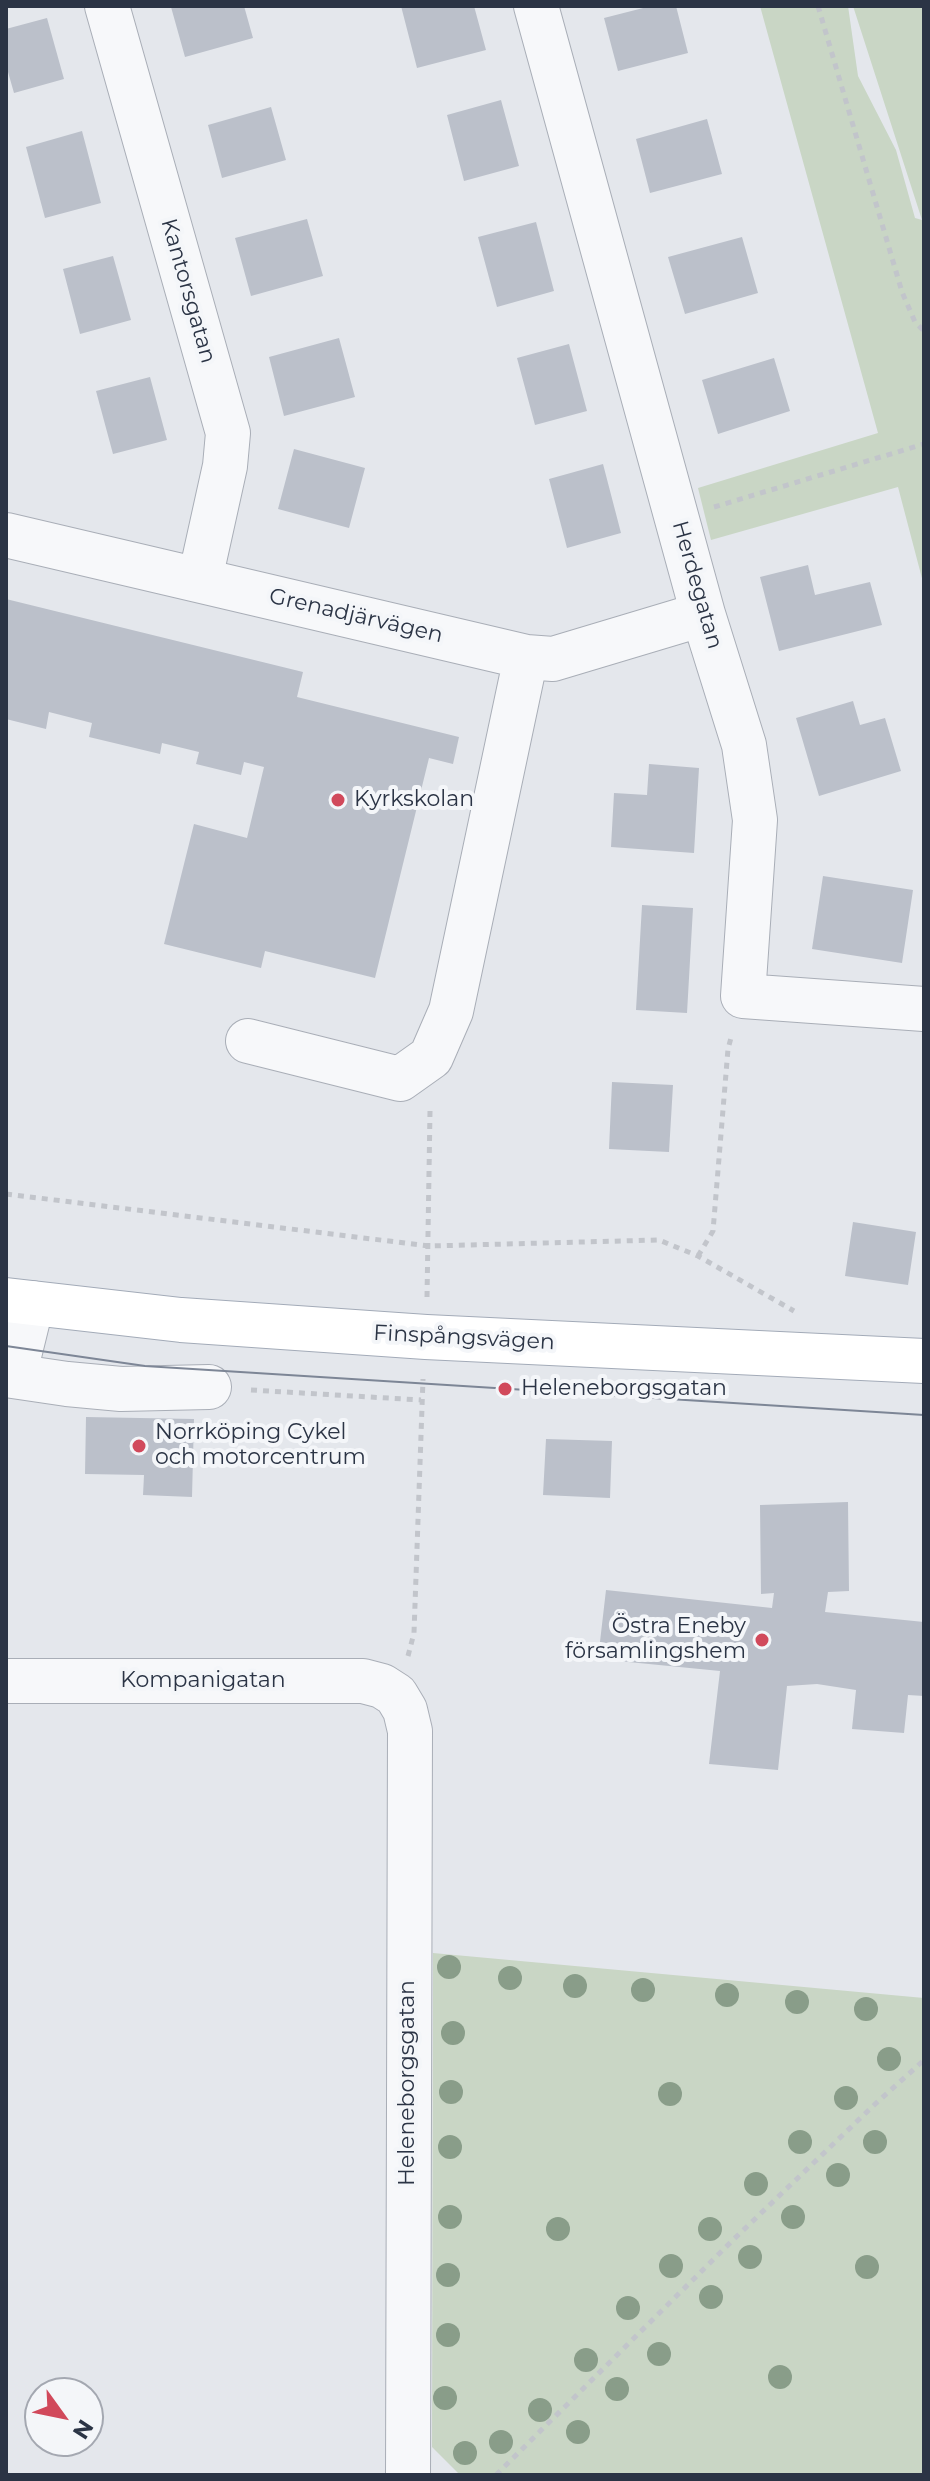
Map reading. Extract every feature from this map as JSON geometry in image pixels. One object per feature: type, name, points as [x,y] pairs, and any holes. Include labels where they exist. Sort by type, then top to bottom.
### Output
[{"type":"main road","name":"Finspångsvägen","points":[[19,1302],[181,1320],[411,1336],[924,1361]]},
{"type":"street","name":"Kantorsgatan","points":[[107,6],[228,433],[225,466],[200,579]]},
{"type":"street","name":"Herdegatan","points":[[536,6],[703,614],[744,745],[755,820],[743,996]]},
{"type":"street","name":"Grenadjärvägen","points":[[6,535],[526,657],[553,659],[703,614]]},
{"type":"street","points":[[248,1041],[400,1079],[431,1057],[451,1011],[526,657]]},
{"type":"street","points":[[743,996],[924,1009]]},
{"type":"street","points":[[19,1302],[10,1375],[121,1389],[209,1387]]},
{"type":"street","name":"Kompanigatan","points":[[6,1681],[363,1681],[382,1686],[396,1695]]},
{"type":"street","name":"Heleneborgsgatan","points":[[396,1695],[405,1710],[410,1731],[408,2475]]},
{"type":"path","points":[[818,6],[902,292],[915,322],[924,331]]},
{"type":"path","points":[[678,518],[924,444]]},
{"type":"path","points":[[698,1256],[713,1231],[728,1049],[743,996]]},
{"type":"path","points":[[429,1246],[431,1057]]},
{"type":"path","points":[[6,1194],[429,1246],[659,1240],[698,1256],[799,1314]]},
{"type":"path","points":[[209,1387],[421,1400],[414,1633],[396,1695]]},
{"type":"path","points":[[496,2475],[734,2239],[924,2060]]},
{"type":"green space","points":[[760,6],[848,6],[858,76],[896,150],[915,218],[922,220],[853,6],[924,6],[924,586],[898,487],[711,540],[698,488],[878,433]]},
{"type":"green space","points":[[433,1953],[924,1998],[924,2475],[460,2475],[432,2447]]},
{"type":"building","points":[[244,6],[253,38],[185,57],[171,7]]},
{"type":"building","points":[[401,6],[474,6],[486,50],[417,68]]},
{"type":"building","points":[[651,6],[676,6],[688,53],[618,71],[604,18]]},
{"type":"building","points":[[47,18],[64,79],[14,93],[6,65],[6,29]]},
{"type":"building","points":[[501,100],[519,166],[464,181],[447,115]]},
{"type":"building","points":[[271,107],[286,160],[222,178],[208,125]]},
{"type":"building","points":[[707,119],[722,174],[650,193],[636,139]]},
{"type":"building","points":[[82,131],[101,203],[45,218],[26,147]]},
{"type":"building","points":[[307,219],[323,276],[251,296],[235,238]]},
{"type":"building","points":[[536,222],[554,291],[497,307],[478,237]]},
{"type":"building","points":[[742,237],[758,293],[685,314],[668,257]]},
{"type":"building","points":[[113,256],[131,320],[80,334],[63,269]]},
{"type":"building","points":[[339,338],[355,397],[284,416],[269,357]]},
{"type":"building","points":[[569,344],[587,411],[535,425],[517,358]]},
{"type":"building","points":[[774,358],[790,411],[718,434],[702,380]]},
{"type":"building","points":[[150,377],[167,440],[113,454],[96,391]]},
{"type":"building","points":[[294,449],[365,468],[349,528],[278,509]]},
{"type":"building","points":[[603,464],[621,533],[567,548],[549,479]]},
{"type":"building","points":[[808,565],[815,595],[870,582],[882,625],[779,651],[760,577]]},
{"type":"building","name":"Kyrkskolan","points":[[6,599],[303,672],[297,697],[459,737],[453,764],[429,758],[375,978],[265,951],[261,968],[164,944],[194,824],[247,838],[264,767],[244,762],[241,775],[196,764],[199,752],[162,743],[160,754],[89,737],[92,723],[49,712],[46,729],[6,719]]},
{"type":"building","points":[[853,701],[860,725],[885,718],[901,771],[819,796],[796,718]]},
{"type":"building","points":[[649,764],[699,768],[694,853],[611,847],[614,793],[647,795]]},
{"type":"building","points":[[823,876],[913,890],[902,963],[812,949]]},
{"type":"building","points":[[642,905],[693,908],[687,1013],[636,1010]]},
{"type":"building","points":[[612,1082],[673,1085],[669,1152],[609,1149]]},
{"type":"building","points":[[853,1222],[916,1232],[908,1285],[845,1276]]},
{"type":"building","name":"Norrköping Cykel och motorcentrum","points":[[86,1417],[194,1419],[192,1497],[143,1495],[144,1475],[85,1474]]},
{"type":"building","points":[[546,1439],[612,1441],[610,1498],[543,1495]]},
{"type":"building","name":"Östra Eneby församlingshem","points":[[848,1502],[849,1591],[828,1592],[825,1612],[924,1622],[924,1696],[908,1695],[904,1733],[852,1729],[856,1690],[817,1684],[787,1686],[778,1770],[709,1764],[720,1671],[598,1659],[606,1590],[772,1608],[774,1593],[761,1594],[760,1505]]},
{"type":"tram line","points":[[6,1346],[145,1366],[924,1415]]},
{"type":"place","name":"Kyrkskolan","points":[[338,800]]},
{"type":"place","name":"Heleneborgsgatan","points":[[505,1389]]},
{"type":"place","name":"Norrköping Cykel och motorcentrum","points":[[139,1446]]},
{"type":"place","name":"Östra Eneby församlingshem","points":[[762,1640]]}]
